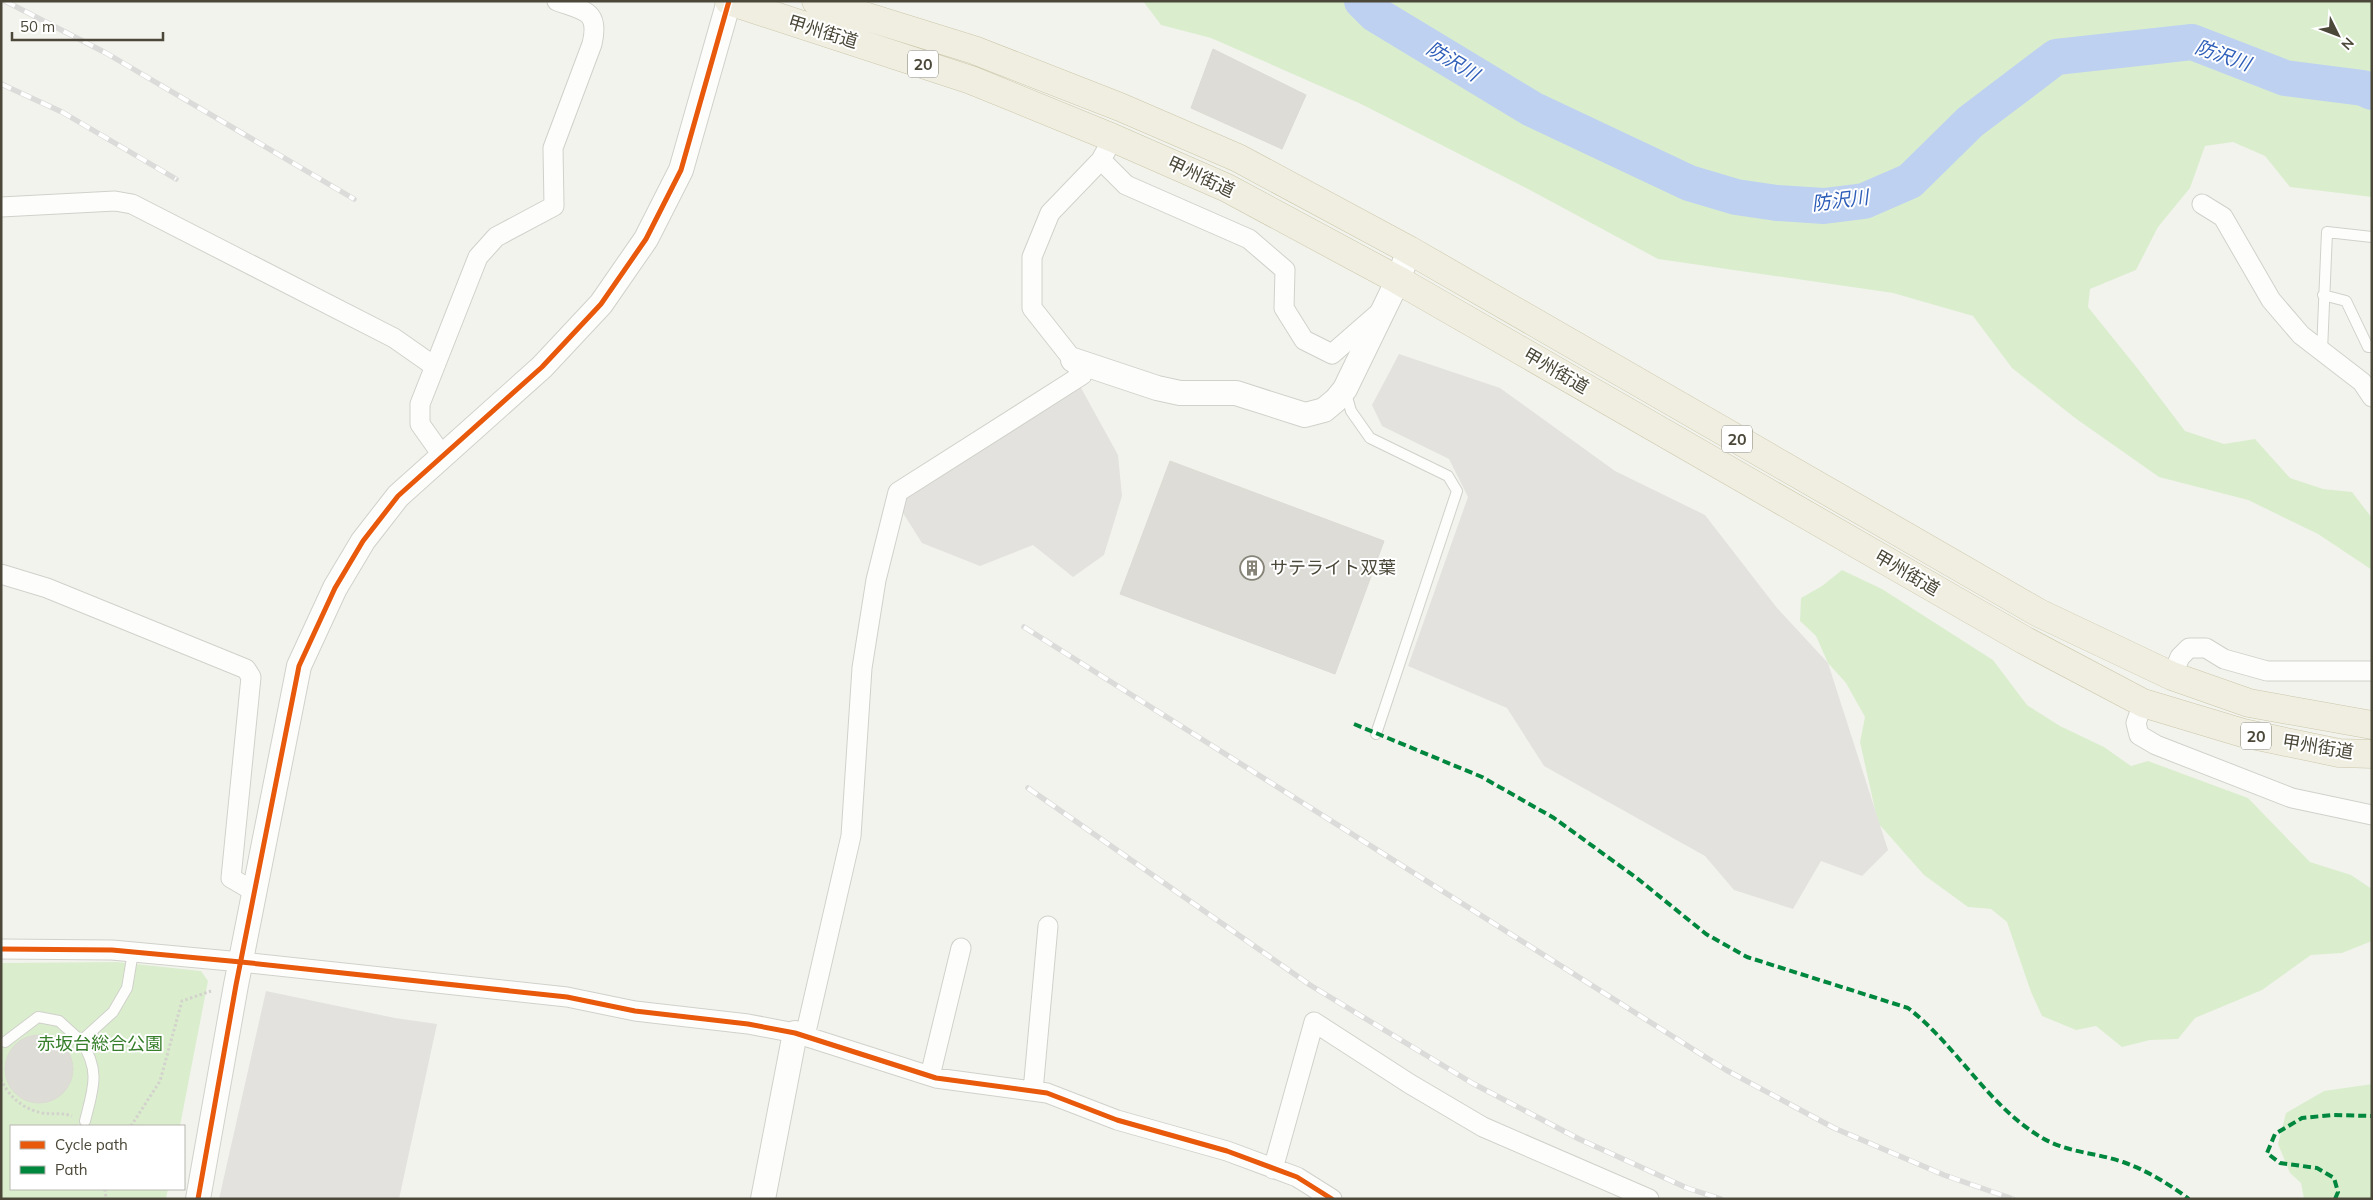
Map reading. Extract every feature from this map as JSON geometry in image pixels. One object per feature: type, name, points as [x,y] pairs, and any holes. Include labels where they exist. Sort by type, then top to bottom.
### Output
[{"type":"highway","name":"甲州街道","points":[[729,1],[971,80],[1107,149],[1227,188],[1398,280],[2015,635],[2143,703],[2243,734],[2338,753],[2372,754]]},
{"type":"highway","name":"甲州街道","points":[[816,1],[974,50],[1120,107],[1238,158],[1409,250],[2038,613],[2172,676],[2248,703],[2372,725]]},
{"type":"street","points":[[442,455],[420,424],[420,404],[478,257],[496,237],[554,206],[554,148],[592,44],[596,28],[592,17],[585,11],[557,1]]},
{"type":"street","points":[[198,1199],[254,892],[300,666],[335,588],[363,541],[398,496],[542,367],[601,304],[646,239],[681,170],[729,1]]},
{"type":"street","points":[[763,1199],[800,1035],[851,836],[862,668],[876,580],[898,492],[1082,376],[1073,360],[1032,308],[1032,257],[1050,213],[1107,149],[1126,185],[1249,239],[1285,270],[1284,308],[1304,340],[1332,354],[1384,309]]},
{"type":"street","points":[[1,207],[115,201],[132,204],[394,338],[434,366]]},
{"type":"street","points":[[2202,204],[2223,218],[2272,300],[2301,335],[2362,382],[2372,397]]},
{"type":"street","points":[[1073,360],[1157,388],[1180,392],[1236,393],[1305,415],[1324,410],[1345,389],[1398,280],[1409,250]]},
{"type":"street","points":[[1,574],[47,588],[246,669],[250,678],[250,687],[231,878],[254,892]]},
{"type":"street","points":[[2172,676],[2180,657],[2189,648],[2206,648],[2224,659],[2267,671],[2372,671]]},
{"type":"street","points":[[2143,703],[2136,723],[2139,735],[2156,745],[2292,798],[2372,815]]},
{"type":"street","points":[[1033,1091],[1048,926]]},
{"type":"street","points":[[930,1076],[961,948]]},
{"type":"street","points":[[1,949],[112,950],[241,962],[568,997],[635,1011],[748,1024],[800,1035],[930,1076],[1047,1092],[1117,1120],[1226,1151],[1297,1177],[1332,1199]]},
{"type":"street","points":[[1273,1168],[1314,1022],[1410,1084],[1483,1127],[1649,1199]]},
{"type":"lane","points":[[2322,351],[2327,232],[2372,237]]},
{"type":"lane","points":[[2324,295],[2346,301],[2368,347],[2372,347]]},
{"type":"lane","points":[[1345,389],[1351,411],[1370,438],[1448,476],[1457,491],[1376,734]]},
{"type":"lane","points":[[81,1041],[113,1012],[127,988],[133,952]]},
{"type":"lane","points":[[5,1042],[38,1017],[59,1021],[81,1041],[91,1057],[95,1080],[85,1121]]},
{"type":"path","points":[[132,1125],[160,1081],[182,1001],[211,991]]},
{"type":"path","points":[[1,1079],[6,1091],[18,1103],[42,1113],[63,1112],[85,1121]]},
{"type":"green space","points":[[1143,1],[2372,1],[2372,197],[2290,187],[2265,156],[2233,142],[2205,146],[2190,188],[2158,227],[2136,270],[2090,289],[2088,307],[2185,431],[2224,444],[2255,439],[2290,478],[2323,489],[2352,492],[2372,518],[2372,570],[2318,534],[2248,500],[2159,477],[2075,418],[2012,368],[1973,316],[1893,293],[1658,259],[1528,189],[1361,104],[1211,38],[1161,25]]},
{"type":"green space","points":[[1842,570],[1882,589],[1993,660],[2027,705],[2060,726],[2104,747],[2131,766],[2148,761],[2248,798],[2310,862],[2351,875],[2372,889],[2372,941],[2342,953],[2311,955],[2262,990],[2195,1018],[2178,1039],[2150,1040],[2122,1047],[2096,1026],[2076,1030],[2042,1016],[2031,992],[2007,922],[1991,909],[1968,907],[1924,875],[1878,823],[1860,742],[1865,717],[1846,683],[1828,663],[1816,636],[1800,621],[1801,598],[1822,586]]},
{"type":"green space","name":"赤坂台総合公園","points":[[117,962],[201,971],[208,981],[180,1125],[10,1125],[10,1190],[168,1190],[166,1199],[1,1199],[1,963]]},
{"type":"green space","points":[[2372,1084],[2372,1199],[2304,1199],[2301,1183],[2290,1173],[2278,1144],[2286,1113],[2324,1091]]},
{"type":"shaded area","points":[[1399,354],[1500,388],[1615,471],[1705,515],[1777,608],[1828,663],[1888,850],[1862,876],[1821,861],[1793,909],[1734,890],[1705,856],[1544,766],[1507,708],[1408,666],[1468,497],[1449,459],[1382,426],[1372,405]]},
{"type":"shaded area","points":[[1080,386],[1118,455],[1122,496],[1104,555],[1073,577],[1033,545],[980,566],[922,543],[903,513],[904,496]]},
{"type":"shaded area","points":[[266,991],[395,1018],[437,1024],[399,1199],[219,1199]]},
{"type":"building","points":[[1213,49],[1306,95],[1282,149],[1191,108]]},
{"type":"building","name":"サテライト双葉","points":[[1170,461],[1384,541],[1335,674],[1120,594]]},
{"type":"building","points":[[39,1035],[52,1038],[63,1045],[70,1056],[73,1069],[70,1082],[63,1093],[52,1100],[39,1103],[26,1100],[15,1093],[8,1082],[5,1069],[8,1056],[15,1045],[26,1038]]},
{"type":"waterway","name":"防沢川","points":[[1362,1],[1375,14],[1532,109],[1689,183],[1736,197],[1777,203],[1824,206],[1864,201],[1910,181],[1970,122],[2056,57],[2192,42],[2285,78],[2363,88],[2372,92]]},
{"type":"railway","points":[[5,1],[106,53],[354,199]]},
{"type":"railway","points":[[1,84],[62,112],[176,179]]},
{"type":"railway","points":[[1024,627],[1726,1070],[1834,1128],[1944,1175],[2013,1199]]},
{"type":"railway","points":[[1028,788],[1310,985],[1472,1083],[1579,1139],[1687,1188],[1721,1199]]},
{"type":"marked path","points":[[1354,724],[1482,777],[1554,818],[1638,879],[1706,934],[1747,957],[1908,1008],[1941,1039],[2003,1108],[2039,1136],[2059,1146],[2132,1165],[2157,1178],[2189,1199]]},
{"type":"marked path","points":[[2335,1199],[2338,1192],[2334,1178],[2317,1168],[2280,1163],[2267,1153],[2275,1134],[2302,1118],[2332,1115],[2372,1116]]},
{"type":"cycle path","points":[[198,1199],[236,985],[299,666],[335,588],[363,541],[398,496],[542,367],[601,304],[646,239],[681,170],[729,1]]},
{"type":"cycle path","points":[[1,949],[112,950],[241,962],[567,997],[635,1011],[748,1024],[795,1033],[936,1078],[1047,1093],[1117,1120],[1227,1151],[1297,1177],[1332,1199]]},
{"type":"place","name":"サテライト双葉","points":[[1252,568]]}]
